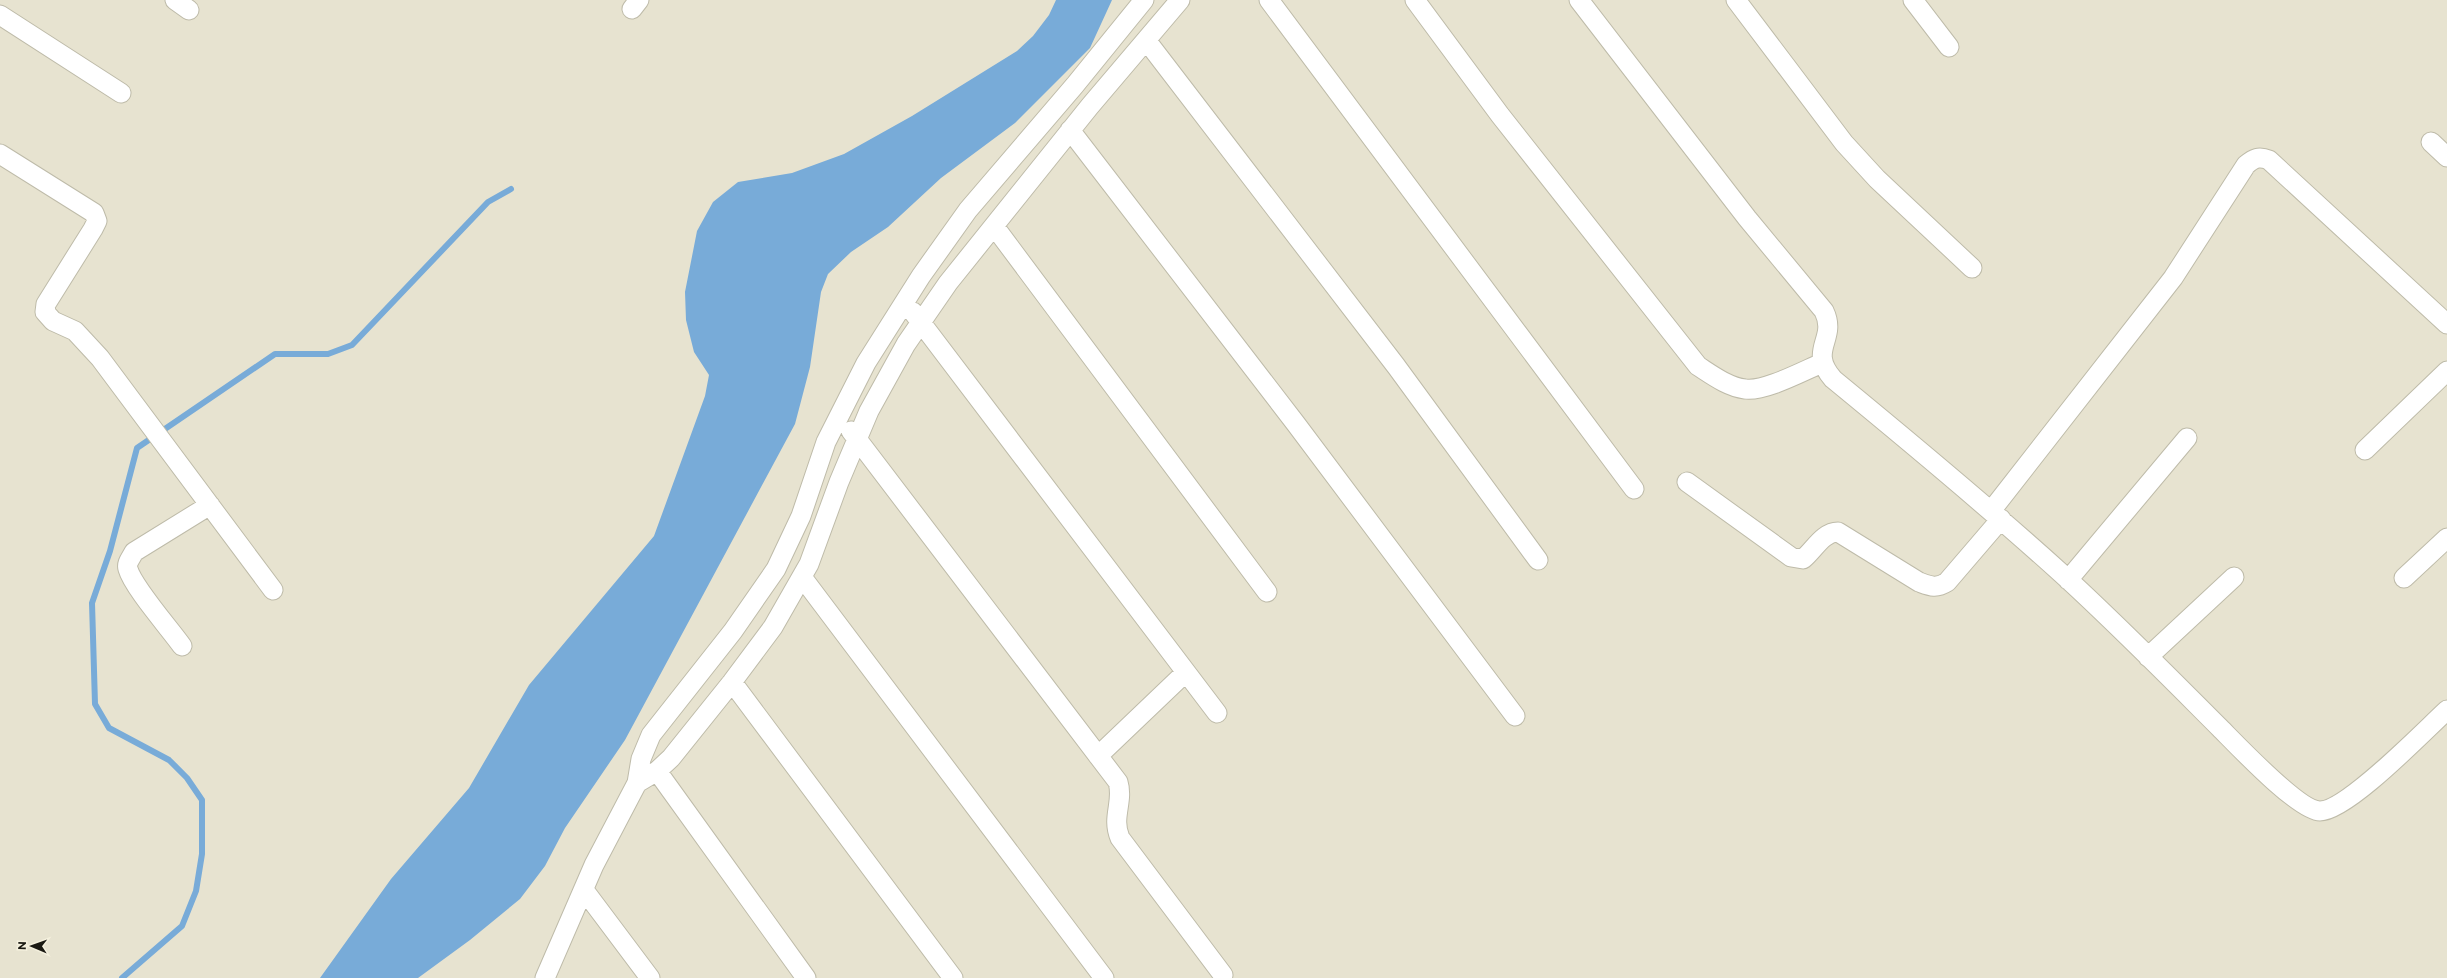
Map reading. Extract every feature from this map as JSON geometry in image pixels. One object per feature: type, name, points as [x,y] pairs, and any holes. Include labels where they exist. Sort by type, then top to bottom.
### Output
[{"type":"street","points":[[545,978],[584,890],[637,783],[641,759],[651,735],[733,631],[776,569],[801,516],[826,442],[866,363],[905,302],[968,210],[1075,85],[1144,0]]},
{"type":"street","points":[[637,783],[657,771],[671,758],[732,682],[773,627],[809,564],[858,438],[876,398],[906,344],[948,283],[1070,130],[1180,0]]},
{"type":"street","points":[[1269,0],[1634,489]]},
{"type":"street","points":[[1416,0],[1500,115],[1698,366],[1722,381],[1746,389],[1766,385],[1822,363]]},
{"type":"street","points":[[1579,0],[1747,218],[1824,312],[1828,328],[1822,352],[1822,363],[1833,379],[1996,515],[2068,580],[2254,762],[2295,798],[2318,811],[2329,810],[2339,806],[2386,767],[2447,710]]},
{"type":"street","points":[[1736,0],[1844,143],[1877,179],[1972,268]]},
{"type":"street","points":[[1913,0],[1948,47]]},
{"type":"street","points":[[0,15],[121,92]]},
{"type":"street","points":[[1146,40],[1396,366],[1538,560]]},
{"type":"street","points":[[1070,130],[1291,418],[1514,716]]},
{"type":"street","points":[[2431,142],[2447,157]]},
{"type":"street","points":[[0,154],[94,213],[96,221],[94,229],[46,304],[45,312],[48,317],[75,331],[100,358],[273,590]]},
{"type":"street","points":[[1687,482],[1791,557],[1803,559],[1825,536],[1832,532],[1838,532],[1919,582],[1931,587],[1940,586],[1946,582],[2173,278],[2246,165],[2253,159],[2260,157],[2269,160],[2447,324]]},
{"type":"street","points":[[994,226],[1267,592]]},
{"type":"street","points":[[905,302],[1217,713]]},
{"type":"street","points":[[2365,450],[2447,371]]},
{"type":"street","points":[[839,416],[858,438],[1118,782],[1120,790],[1115,827],[1120,838],[1223,974]]},
{"type":"street","points":[[2068,580],[2187,438]]},
{"type":"street","points":[[182,646],[137,585],[128,569],[128,561],[134,552],[210,505]]},
{"type":"street","points":[[2404,578],[2447,538]]},
{"type":"street","points":[[802,577],[1104,978]]},
{"type":"street","points":[[2148,657],[2234,577]]},
{"type":"street","points":[[1098,756],[1186,672]]},
{"type":"street","points":[[732,682],[953,978]]},
{"type":"street","points":[[657,771],[806,978]]},
{"type":"street","points":[[584,890],[650,978]]},
{"type":"water","points":[[1056,0],[1112,0],[1090,48],[1015,123],[941,178],[888,227],[851,252],[828,274],[821,292],[810,367],[795,424],[625,740],[565,828],[545,866],[520,899],[470,940],[418,978],[320,978],[391,879],[469,788],[529,685],[654,536],[705,396],[709,375],[694,352],[686,320],[685,292],[697,231],[713,202],[738,182],[792,173],[844,154],[912,116],[1017,51],[1033,36],[1049,15]]},
{"type":"waterway","points":[[122,978],[182,926],[196,891],[202,854],[202,800],[187,778],[169,760],[109,728],[95,704],[92,603],[110,551],[137,448],[275,354],[328,354],[352,345],[488,202],[511,189]]}]
